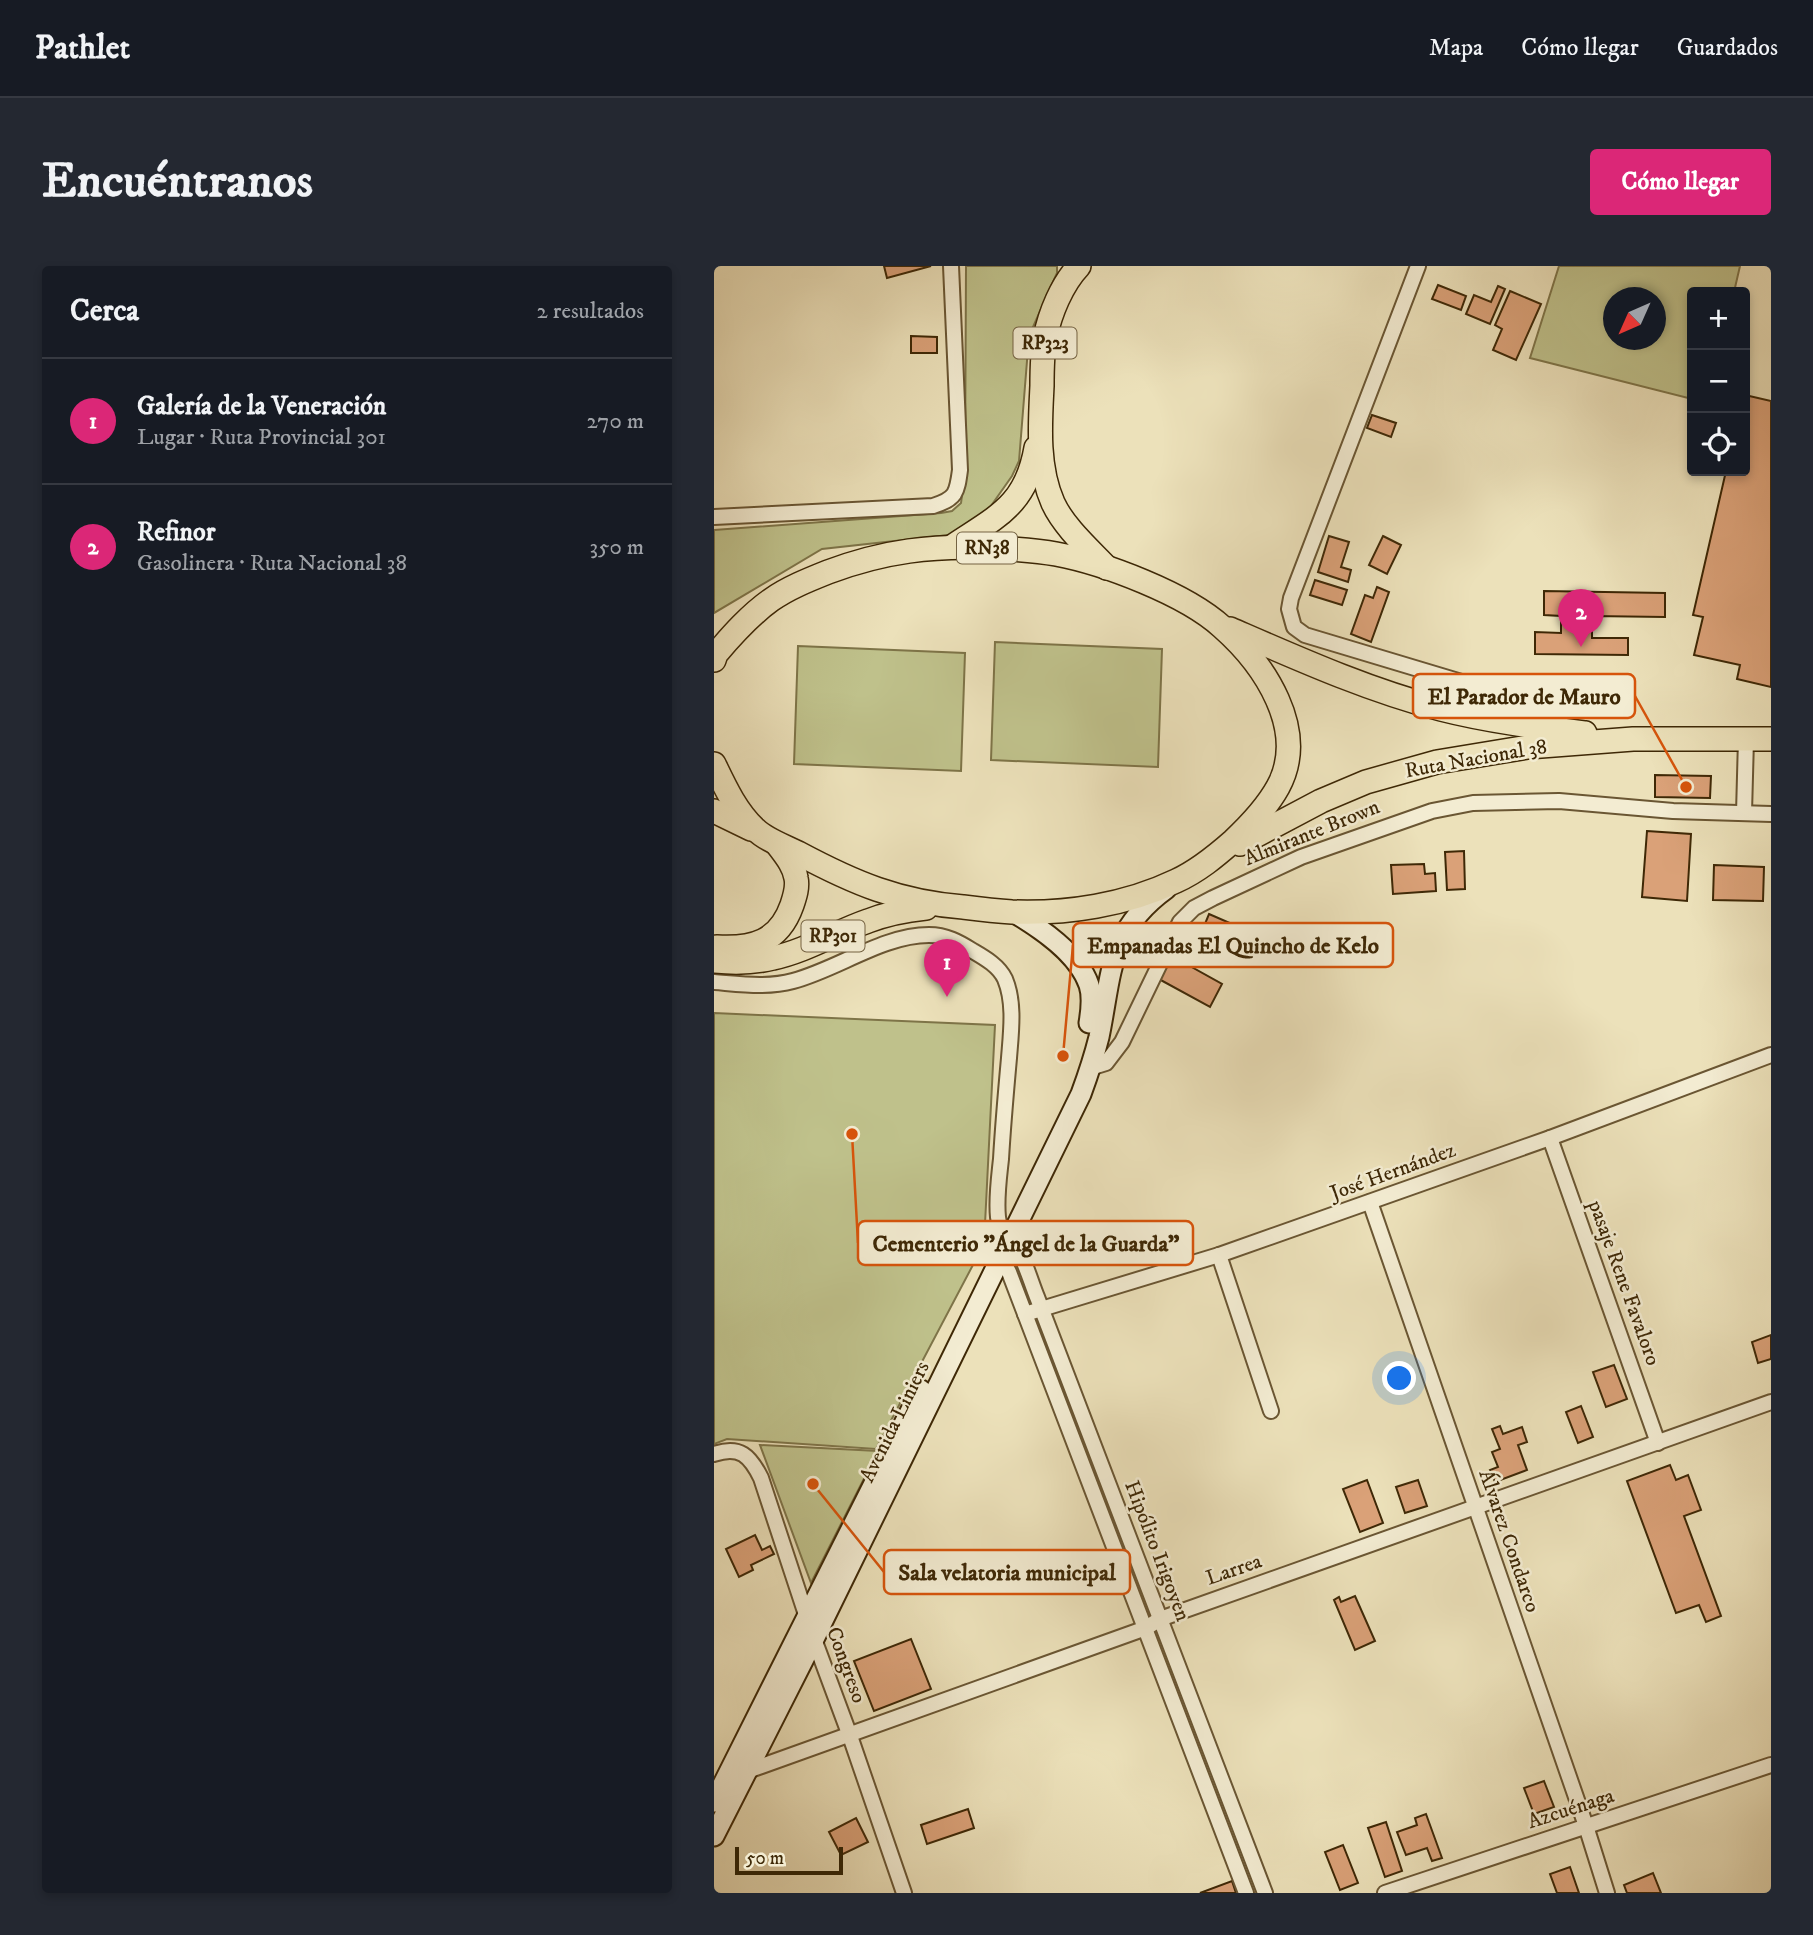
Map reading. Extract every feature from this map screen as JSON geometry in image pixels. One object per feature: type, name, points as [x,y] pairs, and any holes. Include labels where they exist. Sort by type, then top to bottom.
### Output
[{"type":"main road","name":"RP323","points":[[953,546],[1013,504],[1032,469],[1040,427],[1045,338],[1054,310],[1073,269]]},
{"type":"main road","name":"RP323","points":[[1040,427],[1046,482],[1053,504],[1065,522],[1107,568]]},
{"type":"main road","name":"RN38","points":[[714,660],[716,654],[752,614],[774,597],[839,568],[914,549],[953,546],[1058,554],[1144,582],[1188,603],[1221,625],[1248,653],[1272,686],[1282,709],[1287,738],[1287,761],[1280,785],[1250,825],[1213,859],[1178,881],[1137,896],[1070,911],[1013,912],[913,901],[872,889],[714,811]]},
{"type":"main road","name":"RN38","points":[[714,630],[752,614]]},
{"type":"main road","name":"Ruta Nacional 38","points":[[1221,625],[1359,682],[1442,709],[1535,727],[1633,739]]},
{"type":"main road","name":"Ruta Nacional 38","points":[[1213,859],[1321,801],[1366,782],[1437,762],[1528,747],[1633,739],[1771,739]]},
{"type":"main road","name":"RN38","points":[[714,764],[737,808],[766,837]]},
{"type":"main road","name":"RP301","points":[[714,946],[742,947],[763,941],[778,930],[788,915],[796,892],[797,879],[790,862],[766,837]]},
{"type":"main road","points":[[1096,1020],[1120,940],[1142,909],[1178,881]]},
{"type":"main road","name":"RP301","points":[[714,961],[757,961],[774,958],[892,913],[951,906]]},
{"type":"main road","points":[[1013,912],[1055,941],[1080,969],[1088,984],[1096,1020]]},
{"type":"main road","name":"Avenida Liniers","points":[[714,1802],[720,1781],[1081,1094],[1090,1068],[1096,1020]]},
{"type":"main road","name":"Avenida Liniers","points":[[1006,1234],[1096,1020]]},
{"type":"main road","name":"Avenida Liniers","points":[[714,1836],[814,1639],[996,1253]]},
{"type":"street","points":[[714,517],[933,506],[949,501],[957,490],[960,470],[951,266]]},
{"type":"street","points":[[1418,266],[1291,598],[1289,609],[1294,627],[1305,635],[1548,708],[1566,731]]},
{"type":"street","points":[[1744,813],[1746,739]]},
{"type":"street","name":"Almirante Brown","points":[[1090,1068],[1107,1063],[1122,1042],[1180,922],[1194,908],[1301,857],[1381,827],[1432,811],[1473,803],[1559,801],[1673,811],[1771,814]]},
{"type":"street","points":[[714,982],[768,985],[793,981],[888,943],[926,935],[944,936],[996,966],[1004,977],[1010,999],[1012,1027],[999,1180],[998,1218],[1006,1234]]},
{"type":"street","name":"José Hernández","points":[[1025,1314],[1219,1255],[1550,1138],[1771,1055]]},
{"type":"street","name":"pasaje Rene Favaloro","points":[[1550,1138],[1658,1443]]},
{"type":"street","name":"Álvarez Condarco","points":[[1370,1202],[1607,1893]]},
{"type":"street","name":"Hipólito Irigoyen","points":[[1006,1234],[1017,1248],[1041,1309],[1265,1893]]},
{"type":"street","name":"Hipólito Irigoyen","points":[[996,1253],[1009,1272],[1246,1893]]},
{"type":"street","points":[[1219,1255],[1271,1410]]},
{"type":"street","name":"Larrea","points":[[720,1781],[1146,1628],[1160,1619],[1771,1402]]},
{"type":"street","name":"Congreso","points":[[714,1454],[732,1451],[745,1454],[754,1462],[761,1478],[814,1639],[904,1893]]},
{"type":"street","name":"Azcuénaga","points":[[1385,1893],[1771,1765]]},
{"type":"green space","points":[[966,266],[1057,266],[1057,273],[1029,336],[1019,461],[1012,476],[986,513],[958,534],[822,549],[714,613],[714,530],[941,513],[952,511],[961,503],[965,474]]},
{"type":"green space","points":[[1559,266],[1740,266],[1735,287],[1687,287],[1687,398],[1530,358]]},
{"type":"green space","points":[[995,642],[1162,649],[1158,767],[991,760]]},
{"type":"green space","points":[[798,646],[965,653],[961,771],[794,764]]},
{"type":"green space","points":[[714,1013],[995,1025],[984,1244],[876,1449],[727,1439],[714,1444]]},
{"type":"green space","points":[[760,1445],[878,1451],[811,1583]]},
{"type":"building","points":[[884,266],[931,266],[887,278]]},
{"type":"building","points":[[1438,285],[1466,296],[1461,310],[1432,299]]},
{"type":"building","points":[[1498,286],[1505,289],[1490,324],[1466,314],[1474,295],[1491,302]]},
{"type":"building","points":[[1510,291],[1541,304],[1516,360],[1493,350],[1502,329],[1495,325]]},
{"type":"building","points":[[911,336],[937,337],[937,353],[911,353]]},
{"type":"building","points":[[1750,396],[1771,401],[1771,687],[1737,679],[1740,665],[1694,655],[1703,617],[1693,615],[1725,476],[1750,476]]},
{"type":"building","points":[[1372,415],[1396,423],[1391,437],[1367,428]]},
{"type":"building","points":[[1329,536],[1349,542],[1341,567],[1351,570],[1348,582],[1318,572]]},
{"type":"building","points":[[1383,536],[1401,545],[1387,574],[1369,565]]},
{"type":"building","points":[[1315,580],[1347,590],[1342,605],[1310,595]]},
{"type":"building","points":[[1377,587],[1389,592],[1371,642],[1351,634],[1365,595],[1373,598]]},
{"type":"building","points":[[1544,591],[1665,593],[1665,617],[1592,616],[1592,638],[1628,638],[1628,655],[1535,654],[1535,632],[1561,633],[1561,616],[1544,615]]},
{"type":"building","points":[[1655,775],[1711,776],[1710,798],[1655,797]]},
{"type":"building","points":[[1647,831],[1691,834],[1687,901],[1642,897]]},
{"type":"building","points":[[1464,851],[1465,889],[1447,890],[1445,852]]},
{"type":"building","points":[[1424,864],[1425,874],[1435,873],[1436,891],[1393,894],[1391,865]]},
{"type":"building","points":[[1714,865],[1764,867],[1763,901],[1713,900]]},
{"type":"building","points":[[1209,914],[1239,927],[1229,949],[1200,936]]},
{"type":"building","points":[[1170,955],[1222,984],[1210,1007],[1157,978]]},
{"type":"building","points":[[1771,1335],[1771,1359],[1758,1363],[1752,1342]]},
{"type":"building","points":[[1614,1365],[1627,1399],[1606,1407],[1593,1372]]},
{"type":"building","points":[[1581,1406],[1593,1437],[1578,1443],[1566,1412]]},
{"type":"building","points":[[1500,1426],[1503,1434],[1522,1427],[1527,1442],[1518,1445],[1527,1470],[1495,1482],[1490,1470],[1498,1467],[1492,1452],[1500,1449],[1492,1429]]},
{"type":"building","points":[[1670,1465],[1676,1480],[1688,1475],[1701,1510],[1684,1516],[1721,1616],[1706,1622],[1699,1605],[1676,1613],[1627,1481]]},
{"type":"building","points":[[1367,1480],[1383,1523],[1360,1532],[1343,1489]]},
{"type":"building","points":[[1418,1480],[1427,1506],[1405,1513],[1396,1487]]},
{"type":"building","points":[[755,1535],[762,1550],[770,1546],[774,1554],[751,1565],[753,1570],[739,1577],[726,1549]]},
{"type":"building","points":[[1355,1596],[1375,1641],[1355,1650],[1334,1600],[1339,1597],[1341,1602]]},
{"type":"building","points":[[911,1639],[931,1689],[874,1711],[854,1661]]},
{"type":"building","points":[[1544,1781],[1554,1807],[1534,1814],[1524,1788]]},
{"type":"building","points":[[968,1809],[974,1828],[927,1844],[921,1825]]},
{"type":"building","points":[[1426,1814],[1442,1858],[1432,1861],[1427,1848],[1406,1855],[1397,1832],[1417,1825],[1415,1818]]},
{"type":"building","points":[[856,1818],[868,1842],[841,1855],[829,1832]]},
{"type":"building","points":[[1386,1822],[1402,1871],[1385,1877],[1368,1828]]},
{"type":"building","points":[[1343,1845],[1358,1883],[1340,1890],[1325,1852]]},
{"type":"building","points":[[1570,1867],[1579,1893],[1557,1893],[1550,1874]]},
{"type":"building","points":[[1653,1873],[1661,1893],[1627,1893],[1624,1885]]},
{"type":"building","points":[[1232,1881],[1236,1893],[1200,1893]]},
{"type":"place","name":"Refinor","points":[[1581,647]]},
{"type":"place","name":"El Parador de Mauro","points":[[1686,787]]},
{"type":"place","name":"Galería de la Veneración","points":[[947,997]]},
{"type":"place","name":"Empanadas El Quincho de Kelo","points":[[1063,1056]]},
{"type":"place","name":"Cementerio \"Ángel de la Guarda\"","points":[[852,1134]]},
{"type":"place","name":"Sala velatoria municipal","points":[[813,1484]]}]
